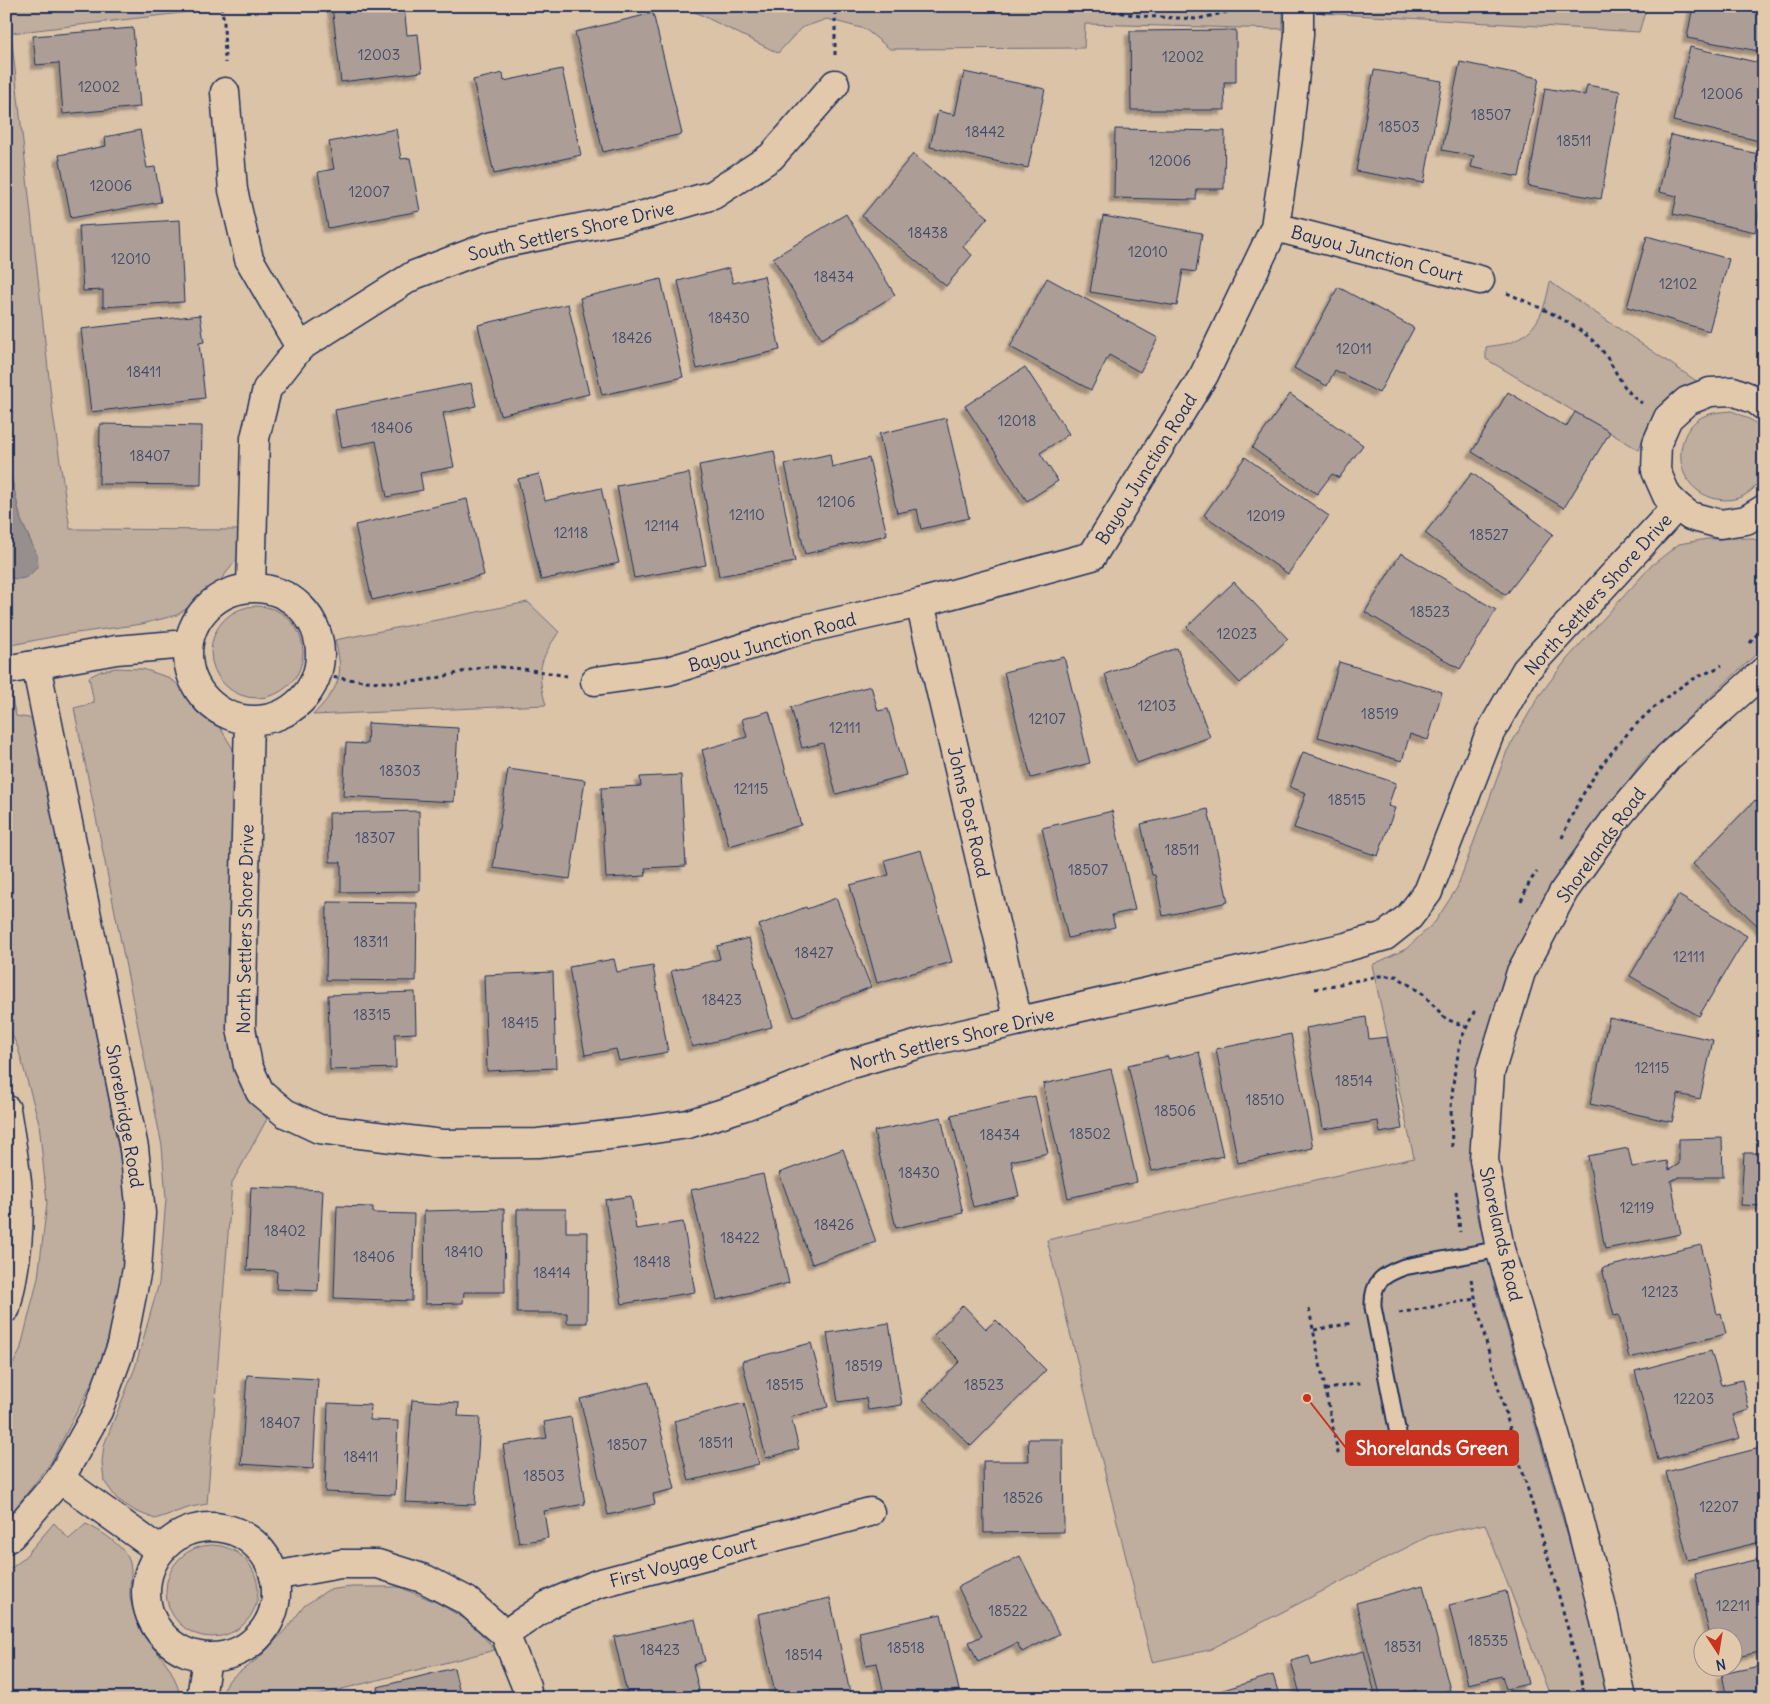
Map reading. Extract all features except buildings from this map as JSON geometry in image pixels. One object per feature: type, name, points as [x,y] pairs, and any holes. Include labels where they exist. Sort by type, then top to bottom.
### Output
[{"type":"street","name":"Bayou Junction Road","points":[[595,681],[668,671],[800,630],[920,603],[1092,556],[1204,375],[1275,227],[1288,138],[1299,6]]},
{"type":"street","name":"South Settlers Shore Drive","points":[[251,588],[255,438],[267,389],[300,347],[414,275],[490,246],[644,215],[713,195],[771,157],[835,84]]},
{"type":"street","points":[[225,92],[233,190],[249,259],[300,347]]},
{"type":"street","name":"Bayou Junction Court","points":[[1275,227],[1480,280]]},
{"type":"street","points":[[1761,397],[1733,391],[1710,392],[1687,401],[1668,418],[1657,443],[1656,470],[1667,496],[1690,516],[1720,524],[1746,520],[1764,509]]},
{"type":"street","name":"North Settlers Shore Drive","points":[[249,721],[241,1028],[248,1066],[260,1092],[285,1113],[320,1129],[442,1144],[538,1143],[688,1124],[745,1106],[844,1066],[923,1043],[1318,954],[1385,936],[1409,917],[1428,892],[1490,733],[1526,670],[1677,506]]},
{"type":"street","points":[[251,588],[263,588],[287,596],[306,612],[318,634],[321,659],[318,676],[314,684],[295,707],[274,718],[249,721],[221,713],[200,694],[188,670],[188,644],[197,618],[216,599],[238,589],[251,588]]},
{"type":"street","name":"Johns Post Road","points":[[920,603],[1018,1021]]},
{"type":"street","points":[[6,670],[116,650],[188,644]]},
{"type":"street","name":"Shorebridge Road","points":[[6,1540],[60,1479],[98,1411],[122,1345],[137,1269],[141,1213],[134,1148],[36,665]]},
{"type":"street","name":"Shorelands Road","points":[[1622,1698],[1603,1612],[1576,1506],[1500,1249],[1484,1160],[1490,1073],[1521,972],[1564,891],[1613,822],[1668,757],[1764,671]]},
{"type":"street","points":[[6,1109],[17,1183],[19,1226],[13,1282],[6,1308]]},
{"type":"street","points":[[60,1479],[159,1550]]},
{"type":"street","name":"First Voyage Court","points":[[505,1634],[548,1605],[597,1584],[870,1512]]},
{"type":"street","points":[[199,1528],[226,1528],[248,1538],[265,1556],[274,1576],[276,1603],[267,1627],[250,1645],[226,1656],[207,1658],[176,1649],[156,1631],[146,1607],[147,1575],[159,1550],[178,1536],[199,1528]]},
{"type":"street","points":[[274,1576],[340,1564],[378,1564],[425,1579],[467,1601],[505,1634],[526,1686],[528,1698]]},
{"type":"street","points":[[200,1698],[207,1658]]},
{"type":"lane","points":[[1402,1454],[1373,1307],[1373,1296],[1376,1286],[1382,1277],[1404,1267],[1500,1249]]},
{"type":"path","points":[[221,6],[224,21],[225,92]]},
{"type":"path","points":[[835,84],[836,6]]},
{"type":"path","points":[[1017,6],[1056,10],[1095,8],[1140,16],[1197,19],[1254,6]]},
{"type":"path","points":[[1480,280],[1553,314],[1590,338],[1601,350],[1635,399],[1668,418]]},
{"type":"path","points":[[1749,644],[1764,626]]},
{"type":"path","points":[[1561,840],[1570,818],[1595,773],[1624,738],[1658,705],[1688,682],[1729,661]]},
{"type":"path","points":[[318,676],[409,682],[483,667],[492,667],[531,670],[595,681]]},
{"type":"path","points":[[1520,903],[1530,881],[1542,865]]},
{"type":"path","points":[[1315,989],[1379,976],[1396,976],[1423,994],[1446,1019],[1467,1027]]},
{"type":"path","points":[[1453,1150],[1451,1107],[1454,1076],[1461,1039],[1478,1004]]},
{"type":"path","points":[[1456,1182],[1460,1231],[1475,1299],[1521,1467],[1567,1621],[1585,1698]]},
{"type":"path","points":[[1309,1309],[1338,1458]]},
{"type":"path","points":[[1325,1390],[1387,1378]]},
{"type":"shaded area","points":[[6,6],[241,6],[11,33],[53,414],[70,529],[242,530],[238,558],[212,591],[177,615],[142,624],[62,635],[6,646]]},
{"type":"shaded area","points":[[683,6],[1283,6],[1283,29],[1085,24],[1084,48],[890,49],[865,29],[827,19],[801,28],[778,53]]},
{"type":"shaded area","points":[[1322,6],[1647,6],[1639,32],[1322,13]]},
{"type":"shaded area","points":[[1550,282],[1698,382],[1679,389],[1664,400],[1653,415],[1639,450],[1486,359],[1486,347],[1513,342],[1524,335],[1536,323],[1546,300]]},
{"type":"shaded area","points":[[6,352],[11,366],[12,378],[11,391],[6,404]]},
{"type":"shaded area","points":[[1732,411],[1751,420],[1762,431],[1764,436],[1764,474],[1750,492],[1729,500],[1718,499],[1698,491],[1690,483],[1684,473],[1681,449],[1686,434],[1695,421],[1710,414]]},
{"type":"shaded area","points":[[6,463],[21,520],[37,555],[38,566],[31,574],[21,579],[6,577]]},
{"type":"shaded area","points":[[1751,538],[1764,544],[1764,647],[1644,759],[1560,874],[1472,1144],[1476,1209],[1495,1288],[1588,1605],[1610,1698],[1547,1698],[1549,1693],[1485,1524],[1429,1536],[1209,1650],[1152,1662],[1047,1240],[1414,1158],[1372,965],[1406,949],[1435,922],[1457,888],[1507,751],[1539,696],[1567,659],[1652,565],[1679,544],[1707,539]]},
{"type":"shaded area","points":[[528,602],[559,632],[547,651],[541,667],[541,684],[546,705],[313,715],[329,697],[338,681],[339,664],[335,640]]},
{"type":"shaded area","points":[[257,606],[275,610],[289,620],[299,634],[303,652],[299,670],[289,684],[275,694],[257,698],[239,694],[225,684],[215,670],[211,652],[215,634],[225,620],[239,610]]},
{"type":"shaded area","points":[[116,668],[143,669],[167,677],[183,688],[191,703],[221,729],[233,749],[256,1105],[267,1119],[232,1183],[207,1504],[191,1507],[155,1519],[135,1511],[117,1499],[104,1481],[102,1462],[104,1445],[135,1368],[159,1283],[166,1199],[162,1146],[74,708],[94,703],[89,677],[101,671]]},
{"type":"shaded area","points":[[6,696],[11,696],[16,716],[35,719],[124,1178],[127,1237],[122,1293],[98,1371],[50,1464],[6,1520],[6,1377],[20,1351],[38,1278],[47,1203],[39,1123],[18,1048],[6,1022]]},
{"type":"shaded area","points":[[54,1523],[69,1539],[86,1524],[108,1537],[126,1554],[131,1569],[130,1599],[139,1628],[169,1668],[181,1698],[6,1698],[6,1572],[22,1560]]},
{"type":"shaded area","points":[[212,1545],[230,1548],[245,1558],[255,1573],[258,1591],[255,1609],[245,1624],[230,1634],[212,1637],[194,1634],[179,1624],[169,1609],[166,1591],[169,1573],[179,1558],[194,1548]]},
{"type":"shaded area","points":[[351,1587],[399,1587],[436,1602],[472,1623],[495,1650],[315,1696],[315,1698],[218,1698],[230,1679],[260,1657],[288,1627],[304,1606],[328,1590]]},
{"type":"place","name":"Shorelands Green","points":[[1307,1398]]}]
